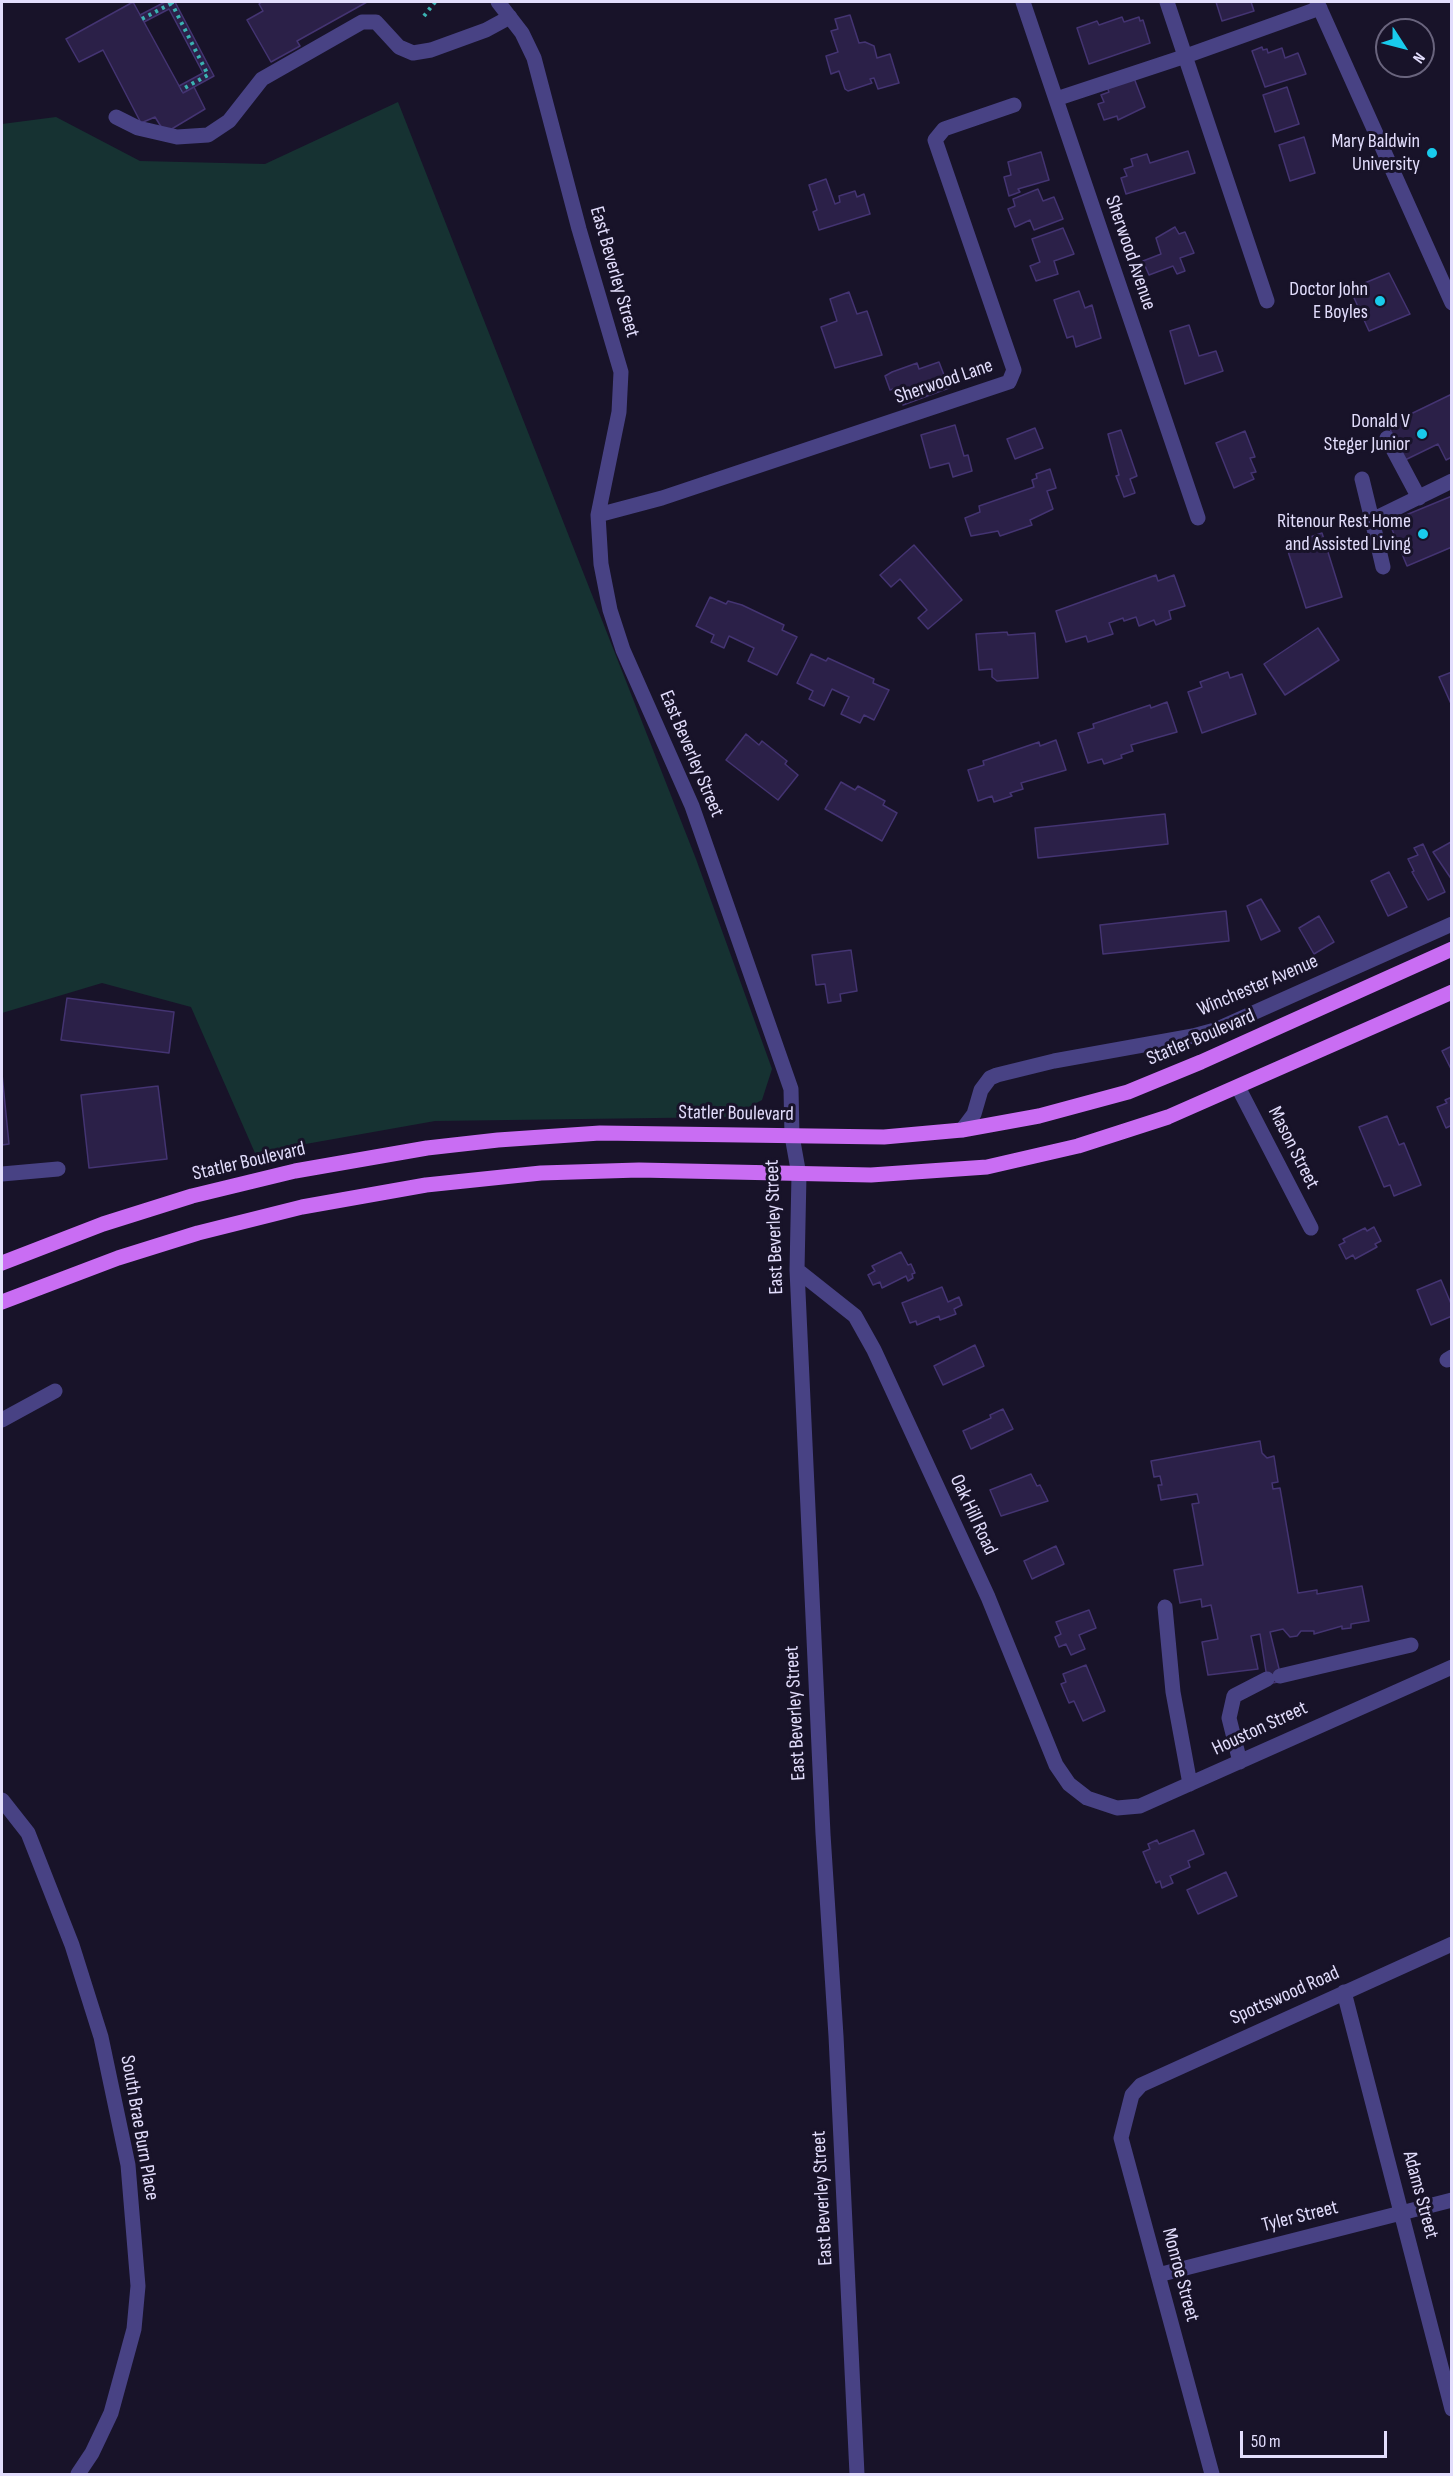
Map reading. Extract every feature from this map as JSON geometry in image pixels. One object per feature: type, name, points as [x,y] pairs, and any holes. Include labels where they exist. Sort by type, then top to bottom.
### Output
[{"type":"main road","name":"Statler Boulevard","points":[[2,1263],[103,1224],[192,1196],[369,1157],[474,1142],[561,1135],[884,1137],[962,1130],[1039,1116],[1128,1092],[1201,1062],[1452,949]]},
{"type":"main road","points":[[2,1302],[118,1258],[188,1236],[302,1207],[374,1194],[541,1173],[639,1170],[871,1175],[987,1167],[1104,1138],[1176,1114],[1452,992]]},
{"type":"street","name":"East Beverley Street","points":[[498,2],[522,33],[534,58],[579,229],[621,372],[619,412],[598,515],[601,564],[610,610],[623,650],[692,806],[791,1089],[792,1136],[799,1175],[797,1270],[823,1834],[837,2046],[857,2475]]},
{"type":"street","name":"Sherwood Avenue","points":[[1023,2],[1198,519]]},
{"type":"street","points":[[1167,2],[1267,301]]},
{"type":"street","points":[[1056,99],[1186,56],[1319,5],[1452,303]]},
{"type":"street","points":[[116,117],[138,128],[177,137],[208,135],[229,121],[262,79],[362,22],[376,22],[399,47],[413,53],[431,50],[486,30],[510,17]]},
{"type":"street","name":"Sherwood Lane","points":[[598,515],[662,498],[1009,382],[1014,370],[935,140],[944,129],[1014,105]]},
{"type":"street","points":[[1387,438],[1419,498]]},
{"type":"street","points":[[1362,479],[1383,567]]},
{"type":"street","points":[[1371,520],[1452,481]]},
{"type":"street","name":"Winchester Avenue","points":[[962,1130],[974,1114],[981,1090],[990,1078],[997,1075],[1054,1061],[1215,1030],[1452,924]]},
{"type":"street","name":"Mason Street","points":[[1238,1087],[1311,1228]]},
{"type":"street","points":[[2,1174],[58,1169]]},
{"type":"street","name":"Oak Hill Road","points":[[797,1270],[855,1316],[874,1350],[988,1597],[1056,1765],[1069,1784],[1084,1796]]},
{"type":"street","points":[[2,1420],[55,1390]]},
{"type":"street","points":[[1166,1607],[1173,1692],[1191,1784]]},
{"type":"street","points":[[1240,1762],[1228,1718],[1234,1696],[1273,1678],[1411,1645]]},
{"type":"street","name":"Houston Street","points":[[1084,1796],[1105,1805],[1132,1808],[1191,1784],[1452,1667]]},
{"type":"street","points":[[1245,1689],[1258,1692],[1285,1684],[1297,1673]]},
{"type":"street","name":"South Brae Burn Place","points":[[2,1800],[28,1833],[72,1945],[101,2037],[128,2165],[138,2276],[134,2329],[111,2413],[92,2453],[78,2475]]},
{"type":"street","name":"Spottswood Road","points":[[1138,2088],[1452,1944]]},
{"type":"street","name":"Adams Street","points":[[1344,1992],[1452,2409]]},
{"type":"street","name":"Monroe Street","points":[[1138,2088],[1132,2095],[1121,2138],[1212,2475]]},
{"type":"street","name":"Tyler Street","points":[[1158,2275],[1452,2200]]},
{"type":"path","points":[[142,19],[171,2],[208,75],[181,90]]},
{"type":"path","points":[[424,16],[435,2]]},
{"type":"green space","points":[[398,102],[696,859],[772,1069],[762,1100],[730,1117],[435,1121],[255,1153],[191,1007],[102,983],[2,1013],[2,124],[56,117],[140,161],[265,164]]},
{"type":"building","points":[[133,2],[183,93],[194,87],[205,109],[165,133],[155,117],[141,123],[103,50],[79,62],[66,39]]},
{"type":"building","points":[[165,2],[175,2],[214,76],[183,93],[179,86],[203,73],[169,9],[144,22],[140,15]]},
{"type":"building","points":[[262,2],[367,2],[297,41],[300,46],[271,62],[247,20],[263,11],[259,4]]},
{"type":"building","points":[[1216,2],[1251,2],[1254,11],[1222,21]]},
{"type":"building","points":[[850,15],[859,43],[865,42],[874,46],[877,58],[890,54],[899,83],[878,89],[874,78],[870,79],[872,83],[848,91],[845,89],[839,71],[831,74],[826,56],[838,52],[831,31],[838,29],[835,19]]},
{"type":"building","points":[[1122,17],[1124,22],[1139,17],[1140,21],[1143,20],[1150,43],[1089,64],[1077,28],[1097,21],[1099,25]]},
{"type":"building","points":[[1262,47],[1263,50],[1267,49],[1268,53],[1282,48],[1285,58],[1298,53],[1306,74],[1265,87],[1252,51]]},
{"type":"building","points":[[1134,78],[1145,107],[1118,120],[1117,116],[1104,120],[1098,104],[1104,102],[1101,95],[1109,92],[1107,87]]},
{"type":"building","points":[[1287,87],[1299,124],[1275,132],[1263,95]]},
{"type":"building","points":[[1304,137],[1315,173],[1290,181],[1279,145]]},
{"type":"building","points":[[1188,151],[1195,173],[1126,194],[1121,178],[1127,176],[1124,169],[1133,166],[1131,159],[1147,154],[1150,163]]},
{"type":"building","points":[[1041,152],[1049,180],[1018,189],[1020,192],[1009,196],[1004,177],[1011,175],[1008,162]]},
{"type":"building","points":[[826,179],[835,204],[840,202],[839,196],[855,191],[857,197],[864,194],[870,214],[819,230],[813,212],[817,210],[809,185]]},
{"type":"building","points":[[1038,189],[1043,201],[1054,197],[1063,219],[1034,230],[1030,220],[1015,227],[1008,209],[1015,206],[1013,199]]},
{"type":"building","points":[[1175,227],[1179,234],[1185,232],[1194,253],[1180,258],[1185,271],[1177,274],[1173,266],[1149,275],[1143,261],[1161,254],[1156,238]]},
{"type":"building","points":[[1063,228],[1074,254],[1054,261],[1058,274],[1036,281],[1030,266],[1040,262],[1032,239]]},
{"type":"building","name":"Doctor John E Boyles","points":[[1389,273],[1410,314],[1369,331],[1350,289]]},
{"type":"building","points":[[1079,291],[1085,308],[1092,305],[1101,338],[1076,347],[1073,336],[1067,338],[1054,300]]},
{"type":"building","points":[[849,292],[857,314],[867,311],[882,355],[835,368],[821,327],[837,321],[830,299]]},
{"type":"building","points":[[1189,325],[1199,356],[1216,351],[1223,371],[1185,384],[1170,331]]},
{"type":"building","points":[[939,362],[949,388],[903,405],[897,388],[890,390],[885,376],[892,372],[917,363],[919,369]]},
{"type":"building","name":"Donald V Steger Junior","points":[[1452,394],[1452,457],[1446,460],[1438,444],[1405,460],[1388,425]]},
{"type":"building","points":[[955,425],[964,456],[968,455],[972,471],[953,477],[949,463],[930,468],[921,435]]},
{"type":"building","points":[[1035,428],[1043,448],[1015,459],[1007,439]]},
{"type":"building","points":[[1121,430],[1137,476],[1130,479],[1135,493],[1124,497],[1116,476],[1119,475],[1108,434]]},
{"type":"building","points":[[1245,431],[1255,457],[1250,458],[1256,472],[1251,473],[1254,479],[1234,488],[1216,443]]},
{"type":"building","points":[[1050,469],[1056,488],[1047,491],[1053,509],[1030,520],[1032,525],[1000,536],[998,531],[971,536],[965,518],[980,512],[979,506],[1034,487],[1032,480],[1037,478],[1036,474]]},
{"type":"building","name":"Ritenour Rest Home and Assisted Living","points":[[1452,496],[1452,547],[1407,566],[1389,522]]},
{"type":"building","points":[[1322,533],[1342,597],[1306,608],[1286,545]]},
{"type":"building","points":[[914,545],[962,600],[928,629],[918,618],[927,610],[900,579],[891,587],[880,575]]},
{"type":"building","points":[[1156,575],[1158,581],[1174,575],[1185,606],[1169,611],[1171,619],[1156,625],[1154,620],[1139,626],[1136,617],[1124,621],[1123,618],[1109,623],[1113,634],[1088,642],[1086,636],[1066,642],[1056,611]]},
{"type":"building","points":[[710,597],[726,604],[728,601],[742,605],[784,625],[782,630],[797,637],[777,675],[748,661],[754,648],[729,636],[724,648],[711,642],[714,635],[696,626]]},
{"type":"building","points":[[1318,628],[1339,660],[1285,695],[1264,664]]},
{"type":"building","points":[[1007,632],[1008,635],[1035,633],[1038,678],[997,681],[992,677],[992,669],[979,670],[976,634]]},
{"type":"building","points":[[811,654],[826,661],[828,658],[874,679],[873,683],[889,690],[874,720],[864,715],[860,723],[841,714],[849,697],[832,689],[824,706],[809,699],[813,691],[797,683]]},
{"type":"building","points":[[1228,672],[1230,678],[1242,674],[1256,714],[1202,733],[1188,692],[1202,687],[1200,682]]},
{"type":"building","points":[[1452,672],[1452,706],[1439,677]]},
{"type":"building","points":[[1167,702],[1177,732],[1131,745],[1133,751],[1121,755],[1122,758],[1104,764],[1102,759],[1088,763],[1078,733],[1094,728],[1093,724],[1150,705],[1151,708]]},
{"type":"building","points":[[746,734],[759,745],[762,741],[787,761],[785,764],[798,775],[778,800],[726,760]]},
{"type":"building","points":[[1056,740],[1066,770],[1021,783],[1023,789],[1010,793],[1012,796],[994,802],[992,796],[978,801],[968,770],[984,765],[983,761],[1039,742],[1040,746]]},
{"type":"building","points":[[841,782],[855,790],[858,786],[885,801],[883,805],[897,813],[882,841],[825,809]]},
{"type":"building","points":[[1165,814],[1168,844],[1038,858],[1035,828]]},
{"type":"building","points":[[1452,842],[1452,880],[1433,852]]},
{"type":"building","points":[[1423,844],[1445,892],[1428,900],[1412,872],[1414,871],[1408,859],[1418,855],[1414,848]]},
{"type":"building","points":[[1389,872],[1407,907],[1388,916],[1371,881]]},
{"type":"building","points":[[1261,899],[1280,931],[1261,940],[1247,906]]},
{"type":"building","points":[[1226,911],[1229,941],[1103,954],[1100,925]]},
{"type":"building","points":[[1319,916],[1334,942],[1314,954],[1299,928]]},
{"type":"building","points":[[851,950],[857,991],[840,994],[841,1001],[828,1003],[825,984],[816,985],[812,955]]},
{"type":"building","points":[[67,998],[174,1012],[169,1053],[61,1040]]},
{"type":"building","points":[[1452,1046],[1452,1071],[1442,1051]]},
{"type":"building","points":[[2,1074],[9,1144],[2,1145]]},
{"type":"building","points":[[158,1086],[167,1159],[89,1168],[81,1095]]},
{"type":"building","points":[[1452,1097],[1452,1125],[1446,1128],[1437,1107],[1447,1103],[1445,1100]]},
{"type":"building","points":[[1387,1116],[1399,1145],[1404,1143],[1421,1185],[1394,1196],[1390,1185],[1384,1187],[1359,1127]]},
{"type":"building","points":[[1374,1227],[1381,1241],[1375,1244],[1377,1247],[1355,1259],[1353,1255],[1346,1259],[1339,1245],[1345,1242],[1343,1239],[1365,1228],[1367,1231]]},
{"type":"building","points":[[901,1252],[908,1265],[911,1264],[915,1273],[912,1274],[913,1278],[908,1281],[906,1276],[882,1288],[880,1282],[873,1285],[868,1275],[875,1271],[872,1266]]},
{"type":"building","points":[[1441,1280],[1452,1306],[1452,1316],[1431,1325],[1417,1290]]},
{"type":"building","points":[[942,1287],[948,1302],[959,1297],[962,1305],[954,1309],[956,1314],[940,1320],[939,1316],[917,1325],[916,1321],[910,1323],[902,1303]]},
{"type":"building","points":[[975,1345],[984,1366],[943,1385],[934,1366]]},
{"type":"building","points":[[1003,1409],[1013,1429],[971,1449],[963,1431],[991,1418],[990,1415]]},
{"type":"building","points":[[1260,1441],[1262,1453],[1267,1458],[1274,1456],[1278,1482],[1272,1483],[1273,1489],[1280,1488],[1298,1593],[1317,1590],[1317,1594],[1362,1586],[1369,1621],[1351,1624],[1351,1628],[1342,1629],[1342,1626],[1314,1634],[1314,1631],[1301,1631],[1297,1636],[1290,1637],[1283,1629],[1270,1632],[1282,1681],[1268,1684],[1260,1634],[1251,1636],[1258,1669],[1208,1675],[1202,1642],[1218,1639],[1211,1605],[1202,1607],[1201,1599],[1180,1603],[1174,1570],[1203,1565],[1192,1504],[1199,1503],[1197,1494],[1161,1500],[1158,1485],[1162,1485],[1160,1476],[1154,1477],[1151,1461]]},
{"type":"building","points":[[1031,1474],[1048,1501],[1001,1516],[990,1490]]},
{"type":"building","points":[[1056,1546],[1064,1564],[1032,1579],[1024,1561]]},
{"type":"building","points":[[1089,1610],[1096,1628],[1079,1635],[1085,1649],[1071,1655],[1066,1644],[1059,1647],[1055,1637],[1061,1634],[1056,1622]]},
{"type":"building","points":[[1086,1665],[1105,1711],[1083,1721],[1074,1701],[1069,1703],[1061,1684],[1066,1682],[1063,1674]]},
{"type":"building","points":[[1194,1830],[1204,1854],[1188,1861],[1190,1867],[1170,1876],[1173,1883],[1162,1888],[1160,1881],[1156,1883],[1143,1852],[1150,1849],[1148,1844],[1157,1840],[1159,1844]]},
{"type":"building","points":[[1226,1872],[1237,1896],[1198,1914],[1187,1890]]},
{"type":"place","name":"Mary Baldwin University","points":[[1432,153]]},
{"type":"place","name":"Doctor John E Boyles","points":[[1380,301]]},
{"type":"place","name":"Donald V Steger Junior","points":[[1422,434]]},
{"type":"place","name":"Ritenour Rest Home and Assisted Living","points":[[1423,534]]}]
